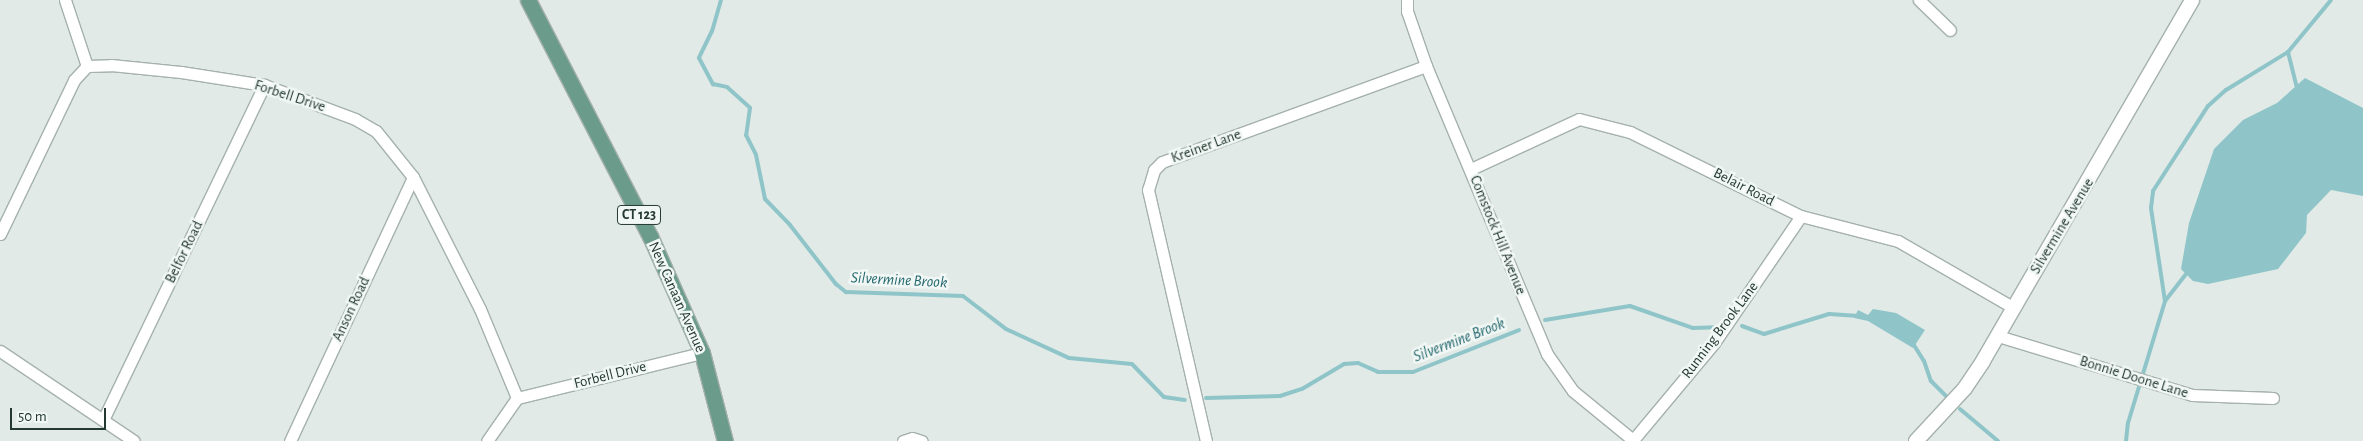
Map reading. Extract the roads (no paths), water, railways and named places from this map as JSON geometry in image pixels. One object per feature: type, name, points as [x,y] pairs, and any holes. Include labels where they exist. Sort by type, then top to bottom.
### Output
[{"type":"main road","name":"New Canaan Avenue","points":[[528,0],[650,236],[702,353],[725,441]]},
{"type":"street","points":[[0,234],[74,80],[87,66],[65,0]]},
{"type":"street","name":"Comstock Hill Avenue","points":[[1407,0],[1407,11],[1426,66],[1471,169],[1547,354],[1573,391],[1633,441]]},
{"type":"street","points":[[1919,0],[1950,30]]},
{"type":"street","name":"Silvermine Avenue","points":[[1916,441],[1965,388],[1998,336],[2192,0]]},
{"type":"street","name":"Forbell Drive","points":[[87,66],[111,65],[182,72],[264,85],[355,119],[376,131],[413,177],[480,310],[517,398],[702,353]]},
{"type":"street","name":"Kreiner Lane","points":[[1206,441],[1201,428],[1148,190],[1154,170],[1162,162],[1426,66]]},
{"type":"street","name":"Belfor Road","points":[[103,420],[264,85]]},
{"type":"street","name":"Belair Road","points":[[1471,169],[1579,119],[1630,132],[1800,216],[1898,241],[2014,308]]},
{"type":"street","name":"Anson Road","points":[[290,441],[413,177]]},
{"type":"street","name":"Running Brook Lane","points":[[1633,441],[1714,343],[1800,216]]},
{"type":"street","name":"Bonnie Doone Lane","points":[[1998,336],[2178,392],[2206,397],[2273,398]]},
{"type":"street","points":[[0,351],[134,441]]},
{"type":"street","points":[[487,441],[517,398]]},
{"type":"street","name":"Kreiner Lane","points":[[1198,441],[1201,428]]},
{"type":"street","points":[[903,441],[912,438],[922,441]]},
{"type":"water","points":[[2305,78],[2363,108],[2363,196],[2331,190],[2307,215],[2306,233],[2278,269],[2208,284],[2193,281],[2181,269],[2189,223],[2214,149],[2243,120],[2277,103]]},
{"type":"water","points":[[1873,309],[1896,313],[1925,330],[1913,348],[1868,321],[1854,318],[1858,310],[1868,315]]},
{"type":"waterway","name":"Silvermine Brook","points":[[721,0],[712,31],[699,58],[713,84],[727,87],[750,108],[746,135],[756,155],[765,199],[790,225],[836,284],[846,292],[963,296],[1006,329],[1069,358],[1132,364],[1164,397],[1185,400]]},
{"type":"waterway","points":[[2126,441],[2128,423],[2165,301],[2151,208],[2153,191],[2208,106],[2226,90],[2288,52],[2331,0]]},
{"type":"waterway","points":[[2288,52],[2297,89]]},
{"type":"waterway","points":[[2165,301],[2188,272]]},
{"type":"waterway","name":"Silvermine Brook","points":[[1545,320],[1630,306],[1693,328],[1716,327]]},
{"type":"waterway","name":"Silvermine Brook","points":[[1742,326],[1764,334],[1829,314],[1859,316]]},
{"type":"waterway","name":"Silvermine Brook","points":[[1206,398],[1280,396],[1302,389],[1344,364],[1358,363],[1378,372],[1413,372],[1519,330]]},
{"type":"waterway","name":"Silvermine Brook","points":[[1912,342],[1924,361],[1931,381],[1947,397]]},
{"type":"waterway","name":"Silvermine Brook","points":[[1960,409],[1998,441]]}]
